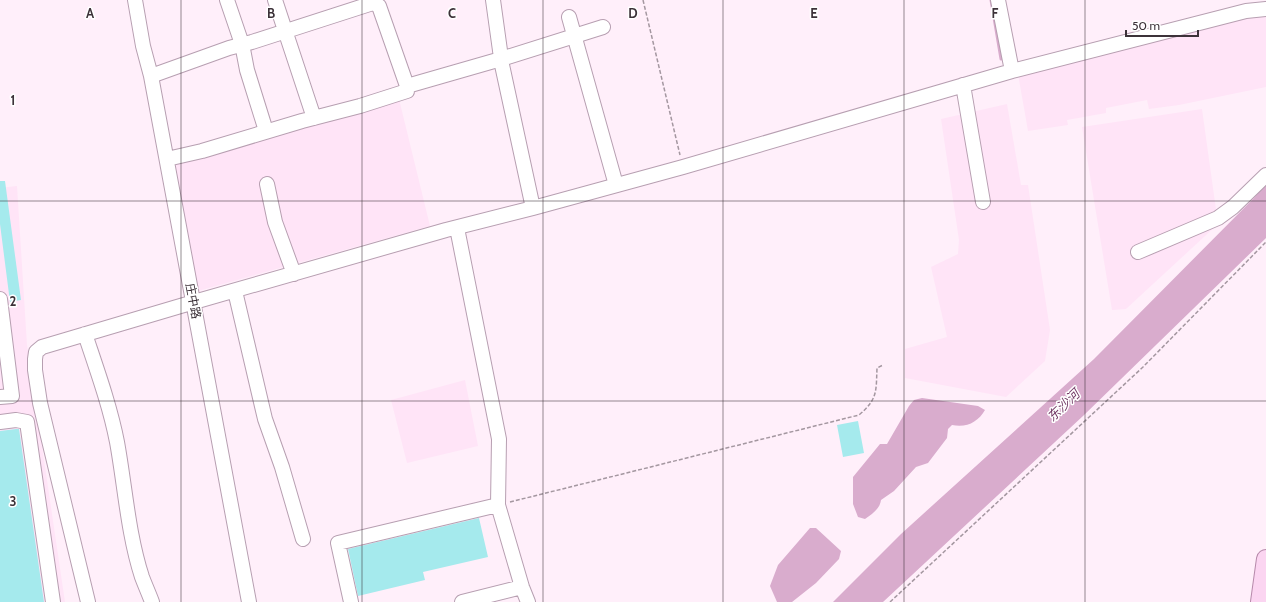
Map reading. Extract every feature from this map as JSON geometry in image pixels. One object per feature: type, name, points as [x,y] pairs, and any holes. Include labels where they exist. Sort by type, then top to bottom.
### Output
[{"type":"main road","points":[[1260,602],[1266,559]]},
{"type":"street","name":"庄中路","points":[[135,0],[143,46],[151,76],[167,159],[249,602]]},
{"type":"street","points":[[227,0],[242,44],[247,70],[266,131]]},
{"type":"street","points":[[275,0],[314,118]]},
{"type":"street","points":[[493,0],[501,59],[533,208]]},
{"type":"street","points":[[998,0],[1012,70]]},
{"type":"street","points":[[151,76],[373,1],[379,6],[407,86],[407,91],[360,106],[266,131],[202,151],[167,159]]},
{"type":"street","points":[[88,602],[40,404],[34,359],[36,352],[42,347],[235,290],[683,166],[1012,70],[1246,11],[1266,9]]},
{"type":"street","points":[[569,17],[573,37],[616,185]]},
{"type":"street","points":[[407,86],[501,59],[603,27]]},
{"type":"street","points":[[962,85],[983,202]]},
{"type":"street","points":[[1138,252],[1218,218],[1233,207],[1266,175]]},
{"type":"street","points":[[267,184],[275,222],[294,274]]},
{"type":"street","points":[[457,228],[499,439],[498,505],[522,588],[528,602]]},
{"type":"street","points":[[235,290],[265,419],[282,467],[303,539]]},
{"type":"street","points":[[0,299],[12,396],[0,397]]},
{"type":"street","points":[[86,334],[117,441],[128,513],[136,552],[142,576],[152,602]]},
{"type":"street","points":[[0,422],[16,420],[27,422],[53,602]]},
{"type":"street","points":[[351,602],[338,542],[498,505]]},
{"type":"street","points":[[462,602],[522,588]]},
{"type":"path","points":[[643,0],[683,166]]},
{"type":"path","points":[[890,602],[1143,367],[1266,242]]},
{"type":"path","points":[[498,505],[859,415],[869,407],[876,394],[877,368],[883,365]]},
{"type":"shaded area","points":[[1266,14],[1266,87],[1179,105],[1149,109],[1147,100],[1106,108],[1106,113],[1067,120],[1068,125],[1028,131],[1018,74],[1234,17]]},
{"type":"shaded area","points":[[399,99],[430,226],[198,291],[173,161]]},
{"type":"shaded area","points":[[1007,104],[1021,185],[1028,185],[1050,330],[1045,361],[1006,397],[905,378],[905,349],[947,337],[931,267],[958,254],[959,240],[941,119]]},
{"type":"shaded area","points":[[1202,109],[1218,224],[1126,309],[1112,310],[1082,127]]},
{"type":"shaded area","points":[[17,186],[27,345],[65,602],[0,602],[0,188]]},
{"type":"shaded area","points":[[465,380],[478,446],[407,463],[391,400]]},
{"type":"water","name":"东沙河","points":[[1266,184],[1266,238],[1083,416],[883,602],[833,602],[901,534],[1094,359],[1253,199]]},
{"type":"water","points":[[922,398],[978,406],[985,410],[979,418],[972,423],[962,426],[952,425],[948,429],[947,438],[928,463],[916,467],[894,491],[881,500],[877,509],[865,519],[858,517],[853,504],[853,477],[880,444],[887,444],[914,400]]},
{"type":"water","points":[[810,528],[816,528],[841,551],[839,559],[816,583],[792,602],[777,602],[770,586],[778,565]]},
{"type":"building","points":[[0,181],[5,181],[21,300],[10,302],[0,224]]},
{"type":"building","points":[[858,421],[864,453],[843,457],[837,425]]},
{"type":"building","points":[[19,429],[44,602],[0,602],[0,431]]},
{"type":"building","points":[[479,518],[488,557],[423,572],[425,580],[358,596],[348,549]]},
{"type":"waterway","points":[[991,0],[1001,59]]}]
